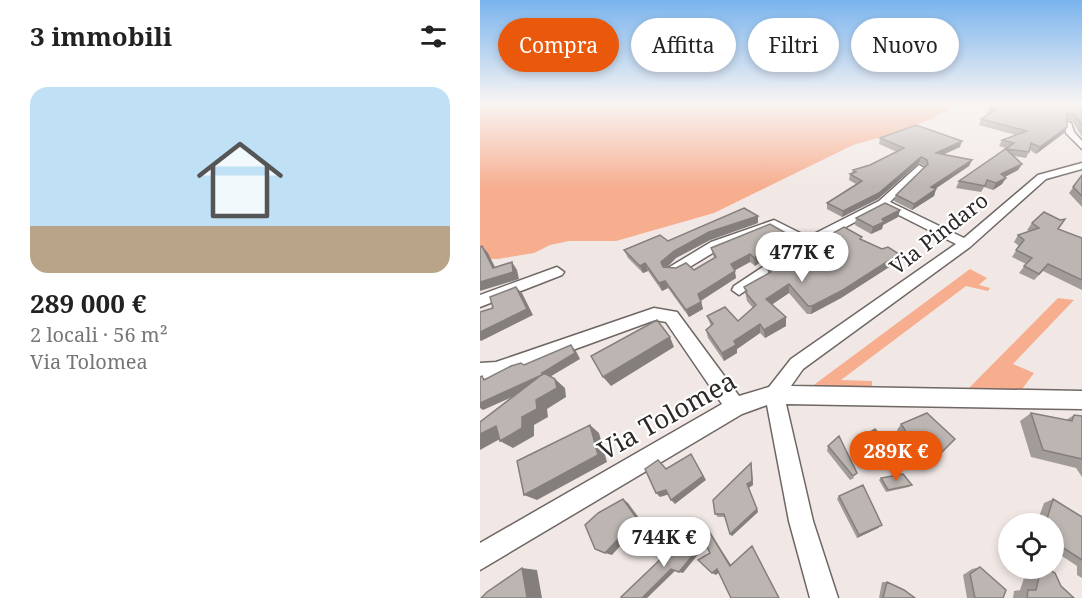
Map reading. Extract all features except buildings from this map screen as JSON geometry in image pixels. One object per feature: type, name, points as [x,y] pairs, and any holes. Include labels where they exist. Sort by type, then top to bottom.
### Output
[{"type":"street","points":[[1070,132],[1082,146]]},
{"type":"street","name":"Via Pindaro","points":[[774,395],[797,364],[965,244],[1042,177],[1051,172],[1082,166]]},
{"type":"street","points":[[739,290],[807,242],[883,203],[919,168]]},
{"type":"street","points":[[883,203],[965,244]]},
{"type":"street","points":[[673,271],[716,245],[774,224],[807,242]]},
{"type":"street","points":[[480,300],[557,272]]},
{"type":"street","points":[[480,371],[496,370],[654,314],[671,315],[735,407]]},
{"type":"street","points":[[774,395],[801,521],[824,598]]},
{"type":"street","name":"Via Tolomea","points":[[480,557],[735,407],[753,399],[774,395],[1082,400]]},
{"type":"shaded area","points":[[480,132],[898,132],[853,145],[714,213],[616,241],[569,241],[550,245],[534,253],[498,259],[480,259]]},
{"type":"shaded area","points":[[970,269],[987,278],[979,285],[990,288],[988,291],[966,286],[841,380],[872,381],[872,388],[811,387]]},
{"type":"shaded area","points":[[1058,298],[1074,300],[1013,364],[1034,373],[1020,392],[967,390]]}]
